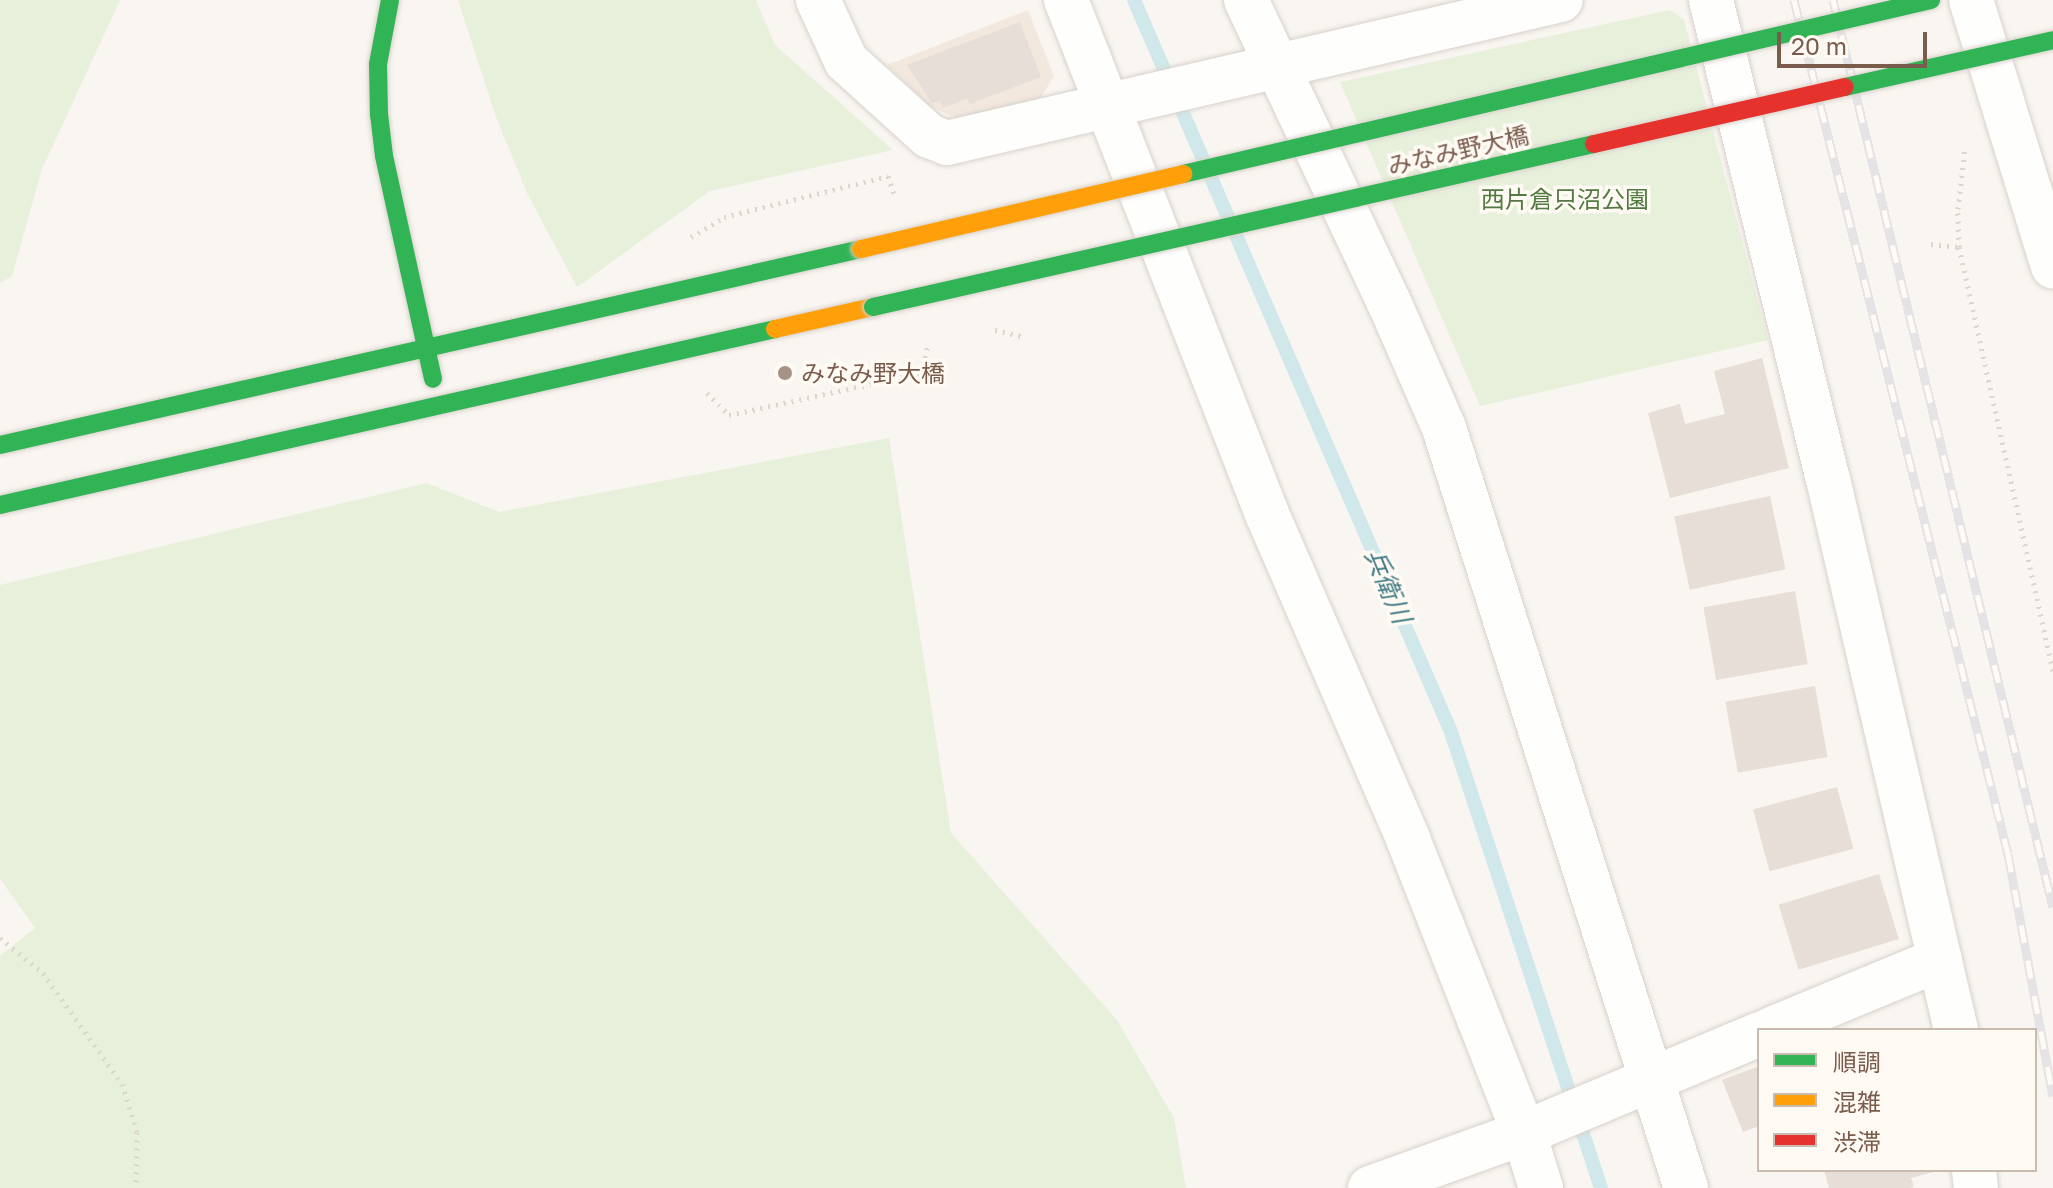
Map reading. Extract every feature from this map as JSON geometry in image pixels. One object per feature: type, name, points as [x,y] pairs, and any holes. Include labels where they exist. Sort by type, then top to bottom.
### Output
[{"type":"street","points":[[390,0],[378,64],[384,156],[439,407]]},
{"type":"street","points":[[818,0],[846,61],[929,136],[939,141],[959,142],[1117,101],[1276,65],[1419,15],[1561,0]]},
{"type":"street","points":[[1066,0],[1117,101],[1267,514],[1535,1129],[1541,1188]]},
{"type":"street","points":[[1246,0],[1389,302],[1444,428],[1686,1188]]},
{"type":"street","points":[[1711,0],[1956,1028]]},
{"type":"street","name":"みなみ野大橋","points":[[0,445],[1931,0]]},
{"type":"street","points":[[1971,0],[2053,267]]},
{"type":"street","name":"みなみ野大橋","points":[[0,505],[2053,40]]},
{"type":"street","points":[[1774,1028],[1940,959]]},
{"type":"street","points":[[1370,1188],[1535,1129],[1757,1035]]},
{"type":"path","points":[[1958,209],[1959,247],[2053,672]]},
{"type":"path","points":[[1931,244],[1959,247]]},
{"type":"path","points":[[707,393],[729,415],[921,373],[931,330]]},
{"type":"path","points":[[0,938],[43,973],[122,1084],[137,1132],[136,1188]]},
{"type":"shaded area","points":[[1028,10],[1054,76],[1040,99],[960,119],[931,107],[887,65]]},
{"type":"green space","points":[[0,0],[120,0],[42,169],[12,276],[0,283]]},
{"type":"green space","points":[[458,0],[756,0],[775,45],[893,150],[710,191],[577,287],[528,195],[496,117]]},
{"type":"green space","name":"西片倉只沼公園","points":[[1670,10],[1684,20],[1768,340],[1480,406],[1340,82]]},
{"type":"green space","points":[[889,438],[951,833],[1117,1020],[1174,1118],[1186,1188],[0,1188],[0,956],[35,928],[0,879],[0,585],[427,483],[499,512]]},
{"type":"building","points":[[1020,22],[1041,77],[970,104],[967,98],[943,108],[940,101],[932,103],[907,65]]},
{"type":"building","points":[[1762,358],[1789,468],[1670,498],[1648,413],[1680,404],[1685,424],[1725,414],[1714,371]]},
{"type":"building","points":[[1770,496],[1786,569],[1690,590],[1674,516]]},
{"type":"building","points":[[1795,591],[1808,664],[1716,680],[1703,607]]},
{"type":"building","points":[[1815,686],[1828,757],[1738,773],[1725,702]]},
{"type":"building","points":[[1837,787],[1854,849],[1770,871],[1753,810]]},
{"type":"building","points":[[1879,874],[1899,939],[1798,970],[1779,905]]},
{"type":"building","points":[[1757,1067],[1757,1127],[1743,1132],[1722,1080]]},
{"type":"building","points":[[1825,1172],[1933,1172],[1911,1178],[1914,1187],[1909,1188],[1829,1188]]},
{"type":"waterway","name":"兵衛川","points":[[1134,0],[1451,732],[1601,1188]]},
{"type":"railway","points":[[1794,0],[2008,854],[2053,1096]]},
{"type":"railway","points":[[1833,0],[2053,907]]},
{"type":"traffic: fast","points":[[390,0],[378,64],[379,114],[384,156],[433,379]]},
{"type":"traffic: fast","points":[[1183,174],[1931,0]]},
{"type":"traffic: fast","points":[[1845,87],[2053,40]]},
{"type":"traffic: fast","points":[[873,307],[1594,144]]},
{"type":"traffic: fast","points":[[0,445],[861,249]]},
{"type":"traffic: fast","points":[[0,505],[775,329]]},
{"type":"traffic: slow","points":[[861,249],[1183,174]]},
{"type":"traffic: slow","points":[[775,329],[873,307]]},
{"type":"traffic: jam","points":[[1594,144],[1845,87]]},
{"type":"place","name":"みなみ野大橋","points":[[785,373]]}]
